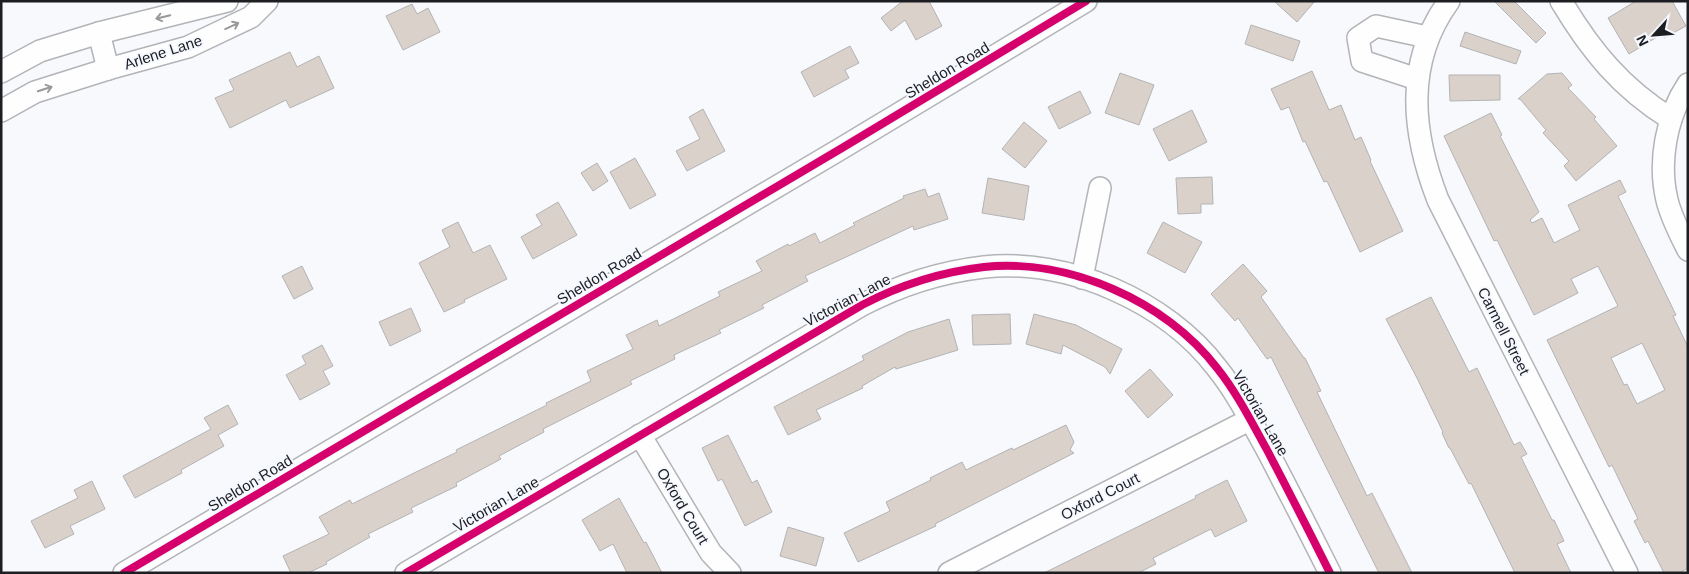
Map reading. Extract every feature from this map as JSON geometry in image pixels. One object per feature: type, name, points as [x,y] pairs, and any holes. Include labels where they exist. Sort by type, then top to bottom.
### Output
[{"type":"street","name":"Arlene Lane","points":[[1,72],[40,51],[99,33],[227,1]]},
{"type":"street","name":"Arlene Lane","points":[[1,111],[35,92],[188,47],[251,17],[267,1]]},
{"type":"street","name":"Sheldon Road","points":[[124,573],[1086,1]]},
{"type":"street","name":"Carmell Street","points":[[1449,1],[1440,13],[1428,37],[1420,60],[1417,79],[1416,99],[1421,147],[1428,174],[1438,200],[1627,573]]},
{"type":"street","points":[[1561,1],[1576,27],[1598,57],[1619,80],[1643,100],[1671,119]]},
{"type":"street","points":[[1417,79],[1362,61],[1358,38],[1376,26],[1428,37]]},
{"type":"street","name":"Arlene Lane","points":[[99,33],[108,69]]},
{"type":"street","points":[[1688,84],[1671,119],[1665,148],[1664,177],[1670,209],[1676,227],[1688,250]]},
{"type":"street","points":[[1082,278],[1100,188]]},
{"type":"street","name":"Victorian Lane","points":[[406,573],[862,305],[908,284],[957,272],[998,267],[1037,269],[1082,278],[1106,286],[1134,299],[1160,315],[1201,349],[1235,392],[1251,419],[1330,573]]},
{"type":"street","name":"Oxford Court","points":[[949,573],[1251,419]]},
{"type":"street","name":"Oxford Court","points":[[640,435],[711,553],[730,573]]},
{"type":"building","points":[[903,1],[929,1],[942,26],[916,40],[905,20],[891,31],[881,18]]},
{"type":"building","points":[[1274,1],[1315,1],[1297,22]]},
{"type":"building","points":[[1494,1],[1514,1],[1546,33],[1536,43]]},
{"type":"building","points":[[1636,1],[1672,1],[1686,26],[1664,38],[1662,34],[1629,54],[1608,18]]},
{"type":"building","points":[[412,4],[417,14],[428,8],[440,32],[403,50],[386,16]]},
{"type":"building","points":[[1251,25],[1300,41],[1293,61],[1245,44]]},
{"type":"building","points":[[1465,32],[1521,51],[1516,64],[1460,46]]},
{"type":"building","points":[[850,46],[859,63],[845,70],[849,78],[814,97],[801,72]]},
{"type":"building","points":[[290,52],[297,67],[319,56],[334,88],[290,108],[286,100],[230,128],[215,98],[234,90],[229,80]]},
{"type":"building","points":[[1312,71],[1329,110],[1341,105],[1355,140],[1361,137],[1370,161],[1403,231],[1360,252],[1327,181],[1324,182],[1305,141],[1303,142],[1289,107],[1281,110],[1271,89]]},
{"type":"building","points":[[1120,73],[1154,85],[1139,125],[1105,113]]},
{"type":"building","points":[[1562,73],[1572,85],[1568,88],[1596,117],[1594,119],[1617,146],[1576,181],[1564,166],[1569,161],[1543,133],[1546,130],[1518,99],[1547,74]]},
{"type":"building","points":[[1449,75],[1500,75],[1500,100],[1450,101]]},
{"type":"building","points":[[1080,91],[1091,113],[1059,129],[1048,107]]},
{"type":"building","points":[[703,109],[725,151],[687,171],[676,151],[700,139],[689,117]]},
{"type":"building","points":[[1192,110],[1207,142],[1169,161],[1153,129]]},
{"type":"building","points":[[1491,113],[1502,135],[1500,136],[1539,212],[1530,220],[1532,223],[1542,218],[1554,243],[1580,230],[1568,205],[1620,180],[1626,192],[1618,196],[1676,315],[1673,316],[1688,347],[1688,568],[1679,573],[1664,573],[1648,541],[1645,543],[1634,521],[1638,519],[1612,465],[1609,467],[1547,340],[1618,306],[1598,266],[1571,279],[1578,293],[1534,315],[1497,240],[1494,241],[1444,136]],"holes":[[[1642,343],[1665,390],[1637,404],[1627,384],[1624,385],[1611,358]]]},
{"type":"building","points":[[1024,122],[1047,141],[1025,168],[1002,149]]},
{"type":"building","points":[[635,158],[656,195],[630,209],[610,172]]},
{"type":"building","points":[[597,163],[608,181],[593,191],[581,173]]},
{"type":"building","points":[[1212,177],[1213,204],[1201,204],[1201,213],[1178,214],[1176,178]]},
{"type":"building","points":[[988,178],[1029,186],[1024,220],[982,213]]},
{"type":"building","points":[[925,189],[928,197],[939,193],[948,219],[914,230],[913,226],[805,276],[808,281],[762,305],[764,308],[719,330],[721,333],[674,355],[675,359],[630,381],[632,384],[543,429],[544,432],[499,456],[501,459],[456,483],[457,486],[411,508],[413,512],[368,534],[370,537],[326,562],[327,564],[308,573],[291,573],[283,556],[329,534],[319,517],[350,500],[352,504],[457,452],[456,450],[591,381],[587,371],[633,349],[626,335],[657,320],[659,326],[720,296],[718,292],[762,271],[756,261],[788,244],[789,246],[815,233],[820,243],[855,225],[853,223],[904,198],[903,196]]},
{"type":"building","points":[[558,202],[577,235],[533,259],[521,237],[542,225],[536,215]]},
{"type":"building","points":[[458,222],[473,253],[490,245],[507,279],[444,312],[419,263],[450,247],[442,230]]},
{"type":"building","points":[[1163,222],[1202,242],[1185,273],[1147,253]]},
{"type":"building","points":[[1243,264],[1267,291],[1261,297],[1305,358],[1321,391],[1317,392],[1367,496],[1372,493],[1412,573],[1379,573],[1271,357],[1267,359],[1238,318],[1235,321],[1211,294]]},
{"type":"building","points":[[302,266],[313,289],[294,299],[282,276]]},
{"type":"building","points":[[1431,297],[1469,372],[1477,368],[1514,445],[1520,442],[1527,454],[1521,457],[1564,541],[1557,544],[1571,573],[1515,573],[1471,483],[1469,484],[1449,448],[1417,378],[1386,319]]},
{"type":"building","points":[[411,308],[421,331],[390,346],[379,322]]},
{"type":"building","points":[[1010,314],[1011,344],[973,345],[972,315]]},
{"type":"building","points":[[1034,314],[1076,325],[1122,349],[1110,374],[1105,367],[1063,345],[1061,354],[1026,344]]},
{"type":"building","points":[[949,319],[958,350],[896,369],[895,367],[862,386],[863,388],[816,410],[821,419],[788,435],[774,407],[864,360],[862,356],[908,332]]},
{"type":"building","points":[[322,345],[333,366],[323,371],[330,384],[300,400],[286,375],[306,364],[302,356]]},
{"type":"building","points":[[1150,369],[1173,395],[1148,418],[1125,391]]},
{"type":"building","points":[[228,405],[238,424],[218,435],[224,446],[181,470],[182,473],[135,498],[123,476],[211,429],[204,418]]},
{"type":"building","points":[[1066,425],[1074,442],[1070,450],[1074,453],[935,524],[936,526],[858,562],[844,533],[890,511],[886,502],[962,462],[966,470]]},
{"type":"building","points":[[728,435],[752,483],[757,480],[772,512],[745,526],[722,479],[718,481],[702,448]]},
{"type":"building","points":[[1227,480],[1247,521],[1215,537],[1211,529],[1153,558],[1156,564],[1138,573],[1044,573],[1196,498],[1195,496]]},
{"type":"building","points":[[92,481],[105,509],[70,526],[74,534],[45,548],[31,521],[78,498],[74,490]]},
{"type":"building","points":[[619,498],[644,543],[646,542],[662,573],[627,573],[613,544],[600,551],[582,520]]},
{"type":"building","points":[[788,527],[824,538],[816,566],[780,556]]},
{"type":"cycle path","points":[[124,573],[842,148],[1086,1]]},
{"type":"cycle path","points":[[406,573],[862,305],[891,291],[952,272],[984,267],[1016,266],[1049,270],[1081,277],[1113,289],[1143,304],[1171,323],[1196,344],[1217,368],[1243,407],[1330,573]]}]
